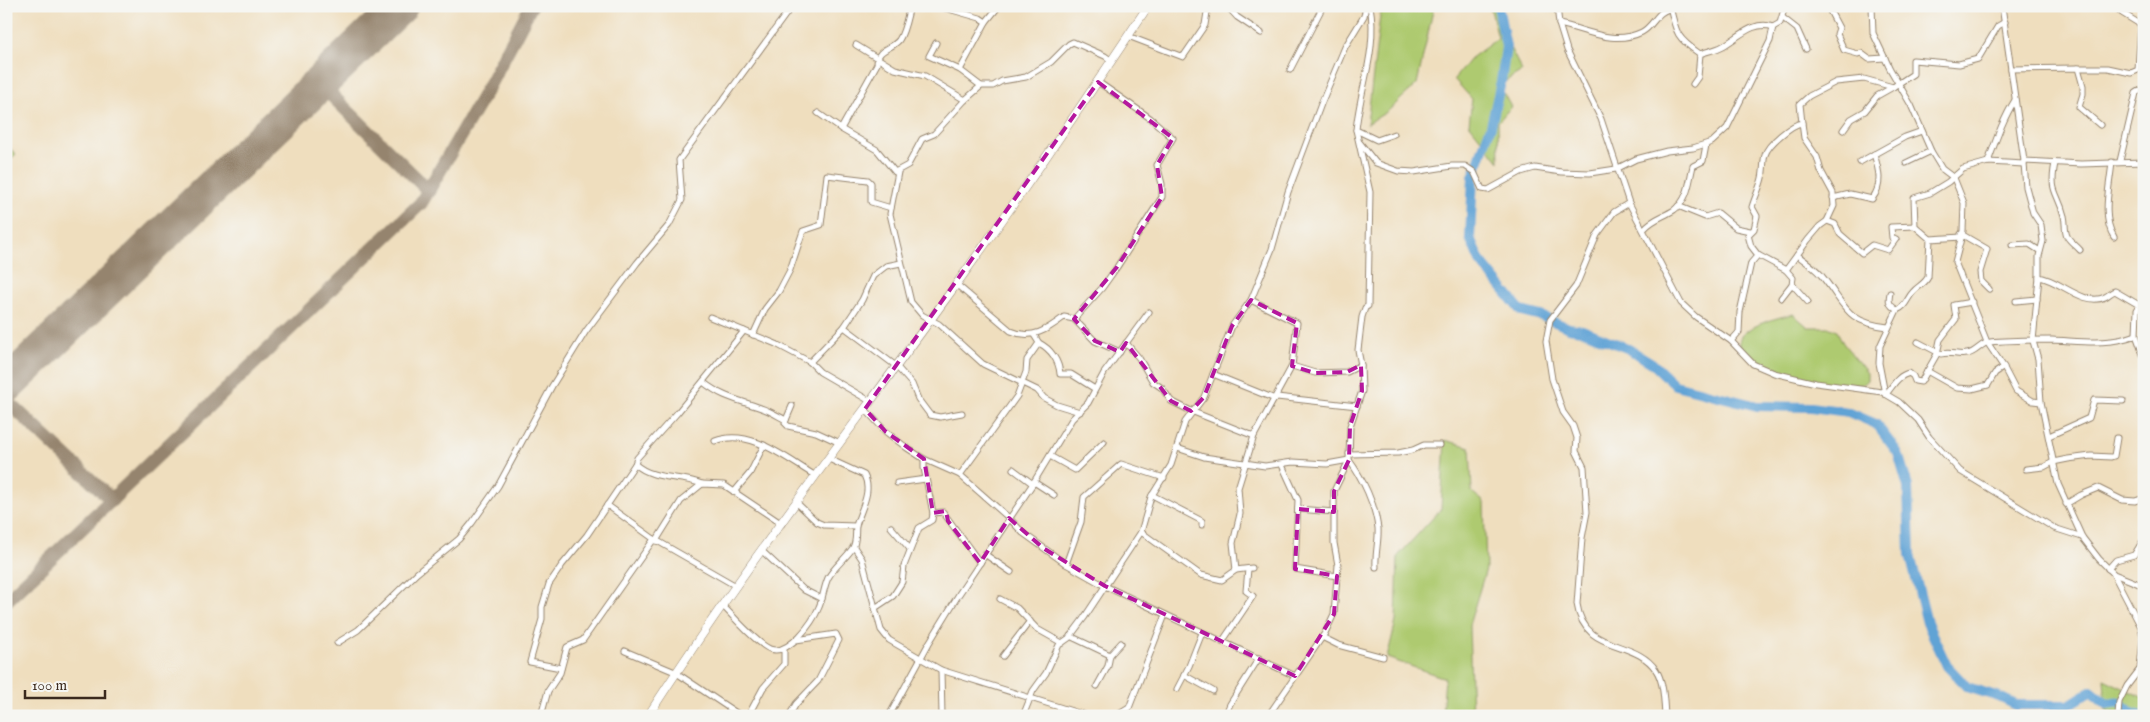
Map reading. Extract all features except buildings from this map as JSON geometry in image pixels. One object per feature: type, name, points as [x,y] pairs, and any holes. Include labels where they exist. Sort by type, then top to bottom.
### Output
[{"type":"main road","points":[[648,716],[675,672],[722,605],[931,320],[1098,82],[1148,6]]},
{"type":"street","points":[[336,643],[358,630],[417,573],[460,539],[472,524],[498,486],[552,386],[586,331],[637,263],[669,225],[682,200],[679,160],[792,6]]},
{"type":"street","points":[[841,129],[877,64],[877,58],[881,52],[898,42],[910,6]]},
{"type":"street","points":[[938,6],[980,18],[986,22]]},
{"type":"street","points":[[960,70],[986,22],[999,6]]},
{"type":"street","points":[[1128,36],[1183,57],[1206,25],[1208,6]]},
{"type":"street","points":[[1227,6],[1237,17],[1260,33]]},
{"type":"street","points":[[1290,70],[1323,6]]},
{"type":"street","points":[[1024,716],[1030,698],[1062,644],[1070,636],[1141,532],[1152,495],[1164,478],[1178,448],[1185,422],[1191,411],[1204,397],[1232,326],[1251,300],[1272,249],[1288,192],[1321,104],[1344,47],[1364,16],[1366,6]]},
{"type":"street","points":[[1370,6],[1373,20],[1372,51],[1358,111],[1356,130],[1370,192],[1368,306],[1364,308],[1358,350],[1361,365],[1362,391],[1350,426],[1348,454],[1349,460],[1362,480],[1375,514],[1378,529],[1376,566]]},
{"type":"street","points":[[1557,6],[1559,24],[1567,50],[1601,119],[1616,170],[1629,203],[1681,303],[1696,317],[1731,341],[1753,364],[1774,372],[1816,383],[1885,394],[1899,402],[1918,420],[1929,437],[1960,471],[2054,528],[2082,537]]},
{"type":"street","points":[[1700,54],[1716,49],[1748,29],[1766,24],[1773,26],[1780,23],[1785,6]]},
{"type":"street","points":[[1872,6],[1873,33],[1912,105],[1931,151],[1942,169],[1954,178],[1964,203],[1963,231],[1956,262],[1987,342],[2004,367],[2016,391],[2032,401],[2042,402]]},
{"type":"street","points":[[2002,6],[2026,188],[2033,213],[2041,226],[2043,241],[2040,251],[2033,341],[2038,359],[2042,402],[2058,484],[2082,537],[2108,569],[2114,574],[2144,586]]},
{"type":"street","points":[[2115,6],[2122,13],[2142,25]]},
{"type":"street","points":[[1559,24],[1578,28],[1597,36],[1621,38],[1644,32],[1660,14],[1672,7],[1676,31],[1682,41],[1700,54]]},
{"type":"street","points":[[1830,11],[1839,28],[1837,34],[1844,50],[1858,54],[1861,53],[1869,59],[1885,58]]},
{"type":"street","points":[[2011,69],[2108,68],[2131,73],[2138,70],[2144,17]]},
{"type":"street","points":[[1782,18],[1797,29],[1806,49]]},
{"type":"street","points":[[1843,130],[1852,119],[1862,115],[1877,96],[1900,84],[1912,74],[1913,60],[1959,64],[1978,59],[1998,26],[2005,22]]},
{"type":"street","points":[[1358,141],[1376,163],[1398,171],[1414,172],[1452,166],[1465,166],[1474,172],[1482,189],[1488,190],[1521,172],[1535,168],[1561,172],[1616,170],[1636,159],[1667,151],[1706,145],[1712,142],[1726,128],[1770,41],[1773,26]]},
{"type":"street","points":[[936,44],[929,56],[960,70],[981,86],[993,86],[1026,77],[1052,62],[1073,42],[1112,61]]},
{"type":"street","points":[[856,46],[895,69],[925,76],[965,100]]},
{"type":"street","points":[[1693,84],[1698,77],[1700,54]]},
{"type":"street","points":[[2078,68],[2083,86],[2079,107],[2100,125]]},
{"type":"street","points":[[1786,270],[1820,226],[1827,221],[1834,206],[1833,193],[1821,170],[1817,157],[1804,138],[1800,104],[1809,96],[1836,82],[1864,79],[1893,87]]},
{"type":"street","points":[[1074,319],[1102,288],[1162,197],[1162,184],[1157,165],[1173,138],[1150,118],[1098,82]]},
{"type":"street","points":[[981,86],[965,100],[934,134],[922,139],[908,165],[898,172],[890,214],[911,302],[922,315],[939,324],[984,364],[1037,390],[1044,398],[1057,405],[1080,412]]},
{"type":"street","points":[[2120,162],[2136,93],[2144,88]]},
{"type":"street","points":[[1988,162],[1997,141],[2002,122],[2015,100]]},
{"type":"street","points":[[818,113],[877,150],[886,160],[889,167],[898,172]]},
{"type":"street","points":[[1781,298],[1792,284],[1793,278],[1786,270],[1758,255],[1751,246],[1748,235],[1754,229],[1758,216],[1752,207],[1762,181],[1765,155],[1770,145],[1795,123],[1802,123]]},
{"type":"street","points":[[1356,130],[1376,140],[1394,134]]},
{"type":"street","points":[[1860,162],[1905,137],[1922,131]]},
{"type":"street","points":[[1644,229],[1651,221],[1678,206],[1687,193],[1693,166],[1703,161],[1706,145]]},
{"type":"street","points":[[1906,162],[1931,151]]},
{"type":"street","points":[[1833,198],[1850,194],[1872,199],[1878,192],[1879,181],[1879,172],[1874,154]]},
{"type":"street","points":[[1915,226],[1914,198],[1934,191],[1954,178],[1963,169],[1988,162],[2144,162]]},
{"type":"street","points":[[2112,162],[2107,216],[2108,228],[2114,237]]},
{"type":"street","points":[[2055,163],[2052,181],[2055,196],[2062,210],[2068,239],[2080,250]]},
{"type":"street","points":[[753,335],[765,309],[779,291],[790,270],[803,231],[821,225],[828,175],[868,180],[871,183],[871,202],[891,208]]},
{"type":"street","points":[[1629,203],[1614,212],[1597,236],[1576,286],[1550,320],[1546,341],[1552,378],[1563,412],[1573,426],[1576,438],[1576,451],[1584,467],[1587,512],[1582,538],[1577,604],[1579,613],[1589,631],[1601,640],[1636,654],[1656,670],[1660,680],[1665,716]]},
{"type":"street","points":[[1678,206],[1706,217],[1718,213],[1736,228],[1750,231]]},
{"type":"street","points":[[1827,221],[1835,224],[1840,234],[1862,253],[1872,245],[1888,250],[1896,239],[1892,238],[1891,227],[1915,226],[1930,239],[1961,236],[1987,249],[1980,272],[1981,281],[1989,289]]},
{"type":"street","points":[[1885,394],[1879,363],[1880,346],[1897,310],[1903,308],[1912,292],[1926,282],[1928,277],[1930,239]]},
{"type":"street","points":[[2012,245],[2029,244],[2040,251]]},
{"type":"street","points":[[1797,254],[1820,274],[1852,317],[1873,326],[1888,327]]},
{"type":"street","points":[[1731,341],[1739,332],[1740,312],[1751,263],[1758,255]]},
{"type":"street","points":[[810,362],[844,327],[862,300],[873,276],[886,266],[901,263]]},
{"type":"street","points":[[2039,277],[2057,283],[2088,298],[2104,298],[2115,291],[2142,302],[2137,310],[2136,335],[2144,357]]},
{"type":"street","points":[[956,284],[1011,331],[1021,336],[1034,335],[1047,330],[1064,317],[1074,319],[1095,341],[1120,352]]},
{"type":"street","points":[[1792,284],[1808,302]]},
{"type":"street","points":[[1890,293],[1888,301],[1897,310]]},
{"type":"street","points":[[2016,301],[2037,299]]},
{"type":"street","points":[[1236,570],[1233,543],[1240,514],[1238,488],[1254,436],[1292,366],[1297,323],[1251,300]]},
{"type":"street","points":[[1885,394],[1904,374],[1909,373],[1915,381],[1921,382],[1928,371],[1940,340],[1956,319],[1954,305],[1972,302]]},
{"type":"street","points":[[889,716],[922,659],[929,643],[1033,483],[1072,419],[1080,412],[1149,312]]},
{"type":"street","points":[[710,317],[776,344],[810,362],[820,372],[870,401]]},
{"type":"street","points":[[844,327],[896,366],[912,384],[918,399],[930,415],[940,417],[962,414]]},
{"type":"street","points":[[561,668],[530,662],[549,584],[607,505],[635,464],[637,458],[704,382],[744,332]]},
{"type":"street","points":[[1034,335],[1039,343],[1059,363],[1060,374],[1071,374],[1095,388]]},
{"type":"street","points":[[1918,342],[1941,354],[1948,352],[1965,355],[1987,342],[2102,342],[2125,339],[2136,335]]},
{"type":"street","points":[[960,475],[1017,396],[1020,383],[1026,372],[1027,360],[1039,343]]},
{"type":"street","points":[[1126,343],[1139,358],[1153,382],[1162,388],[1171,401],[1254,436]]},
{"type":"street","points":[[1292,366],[1315,372],[1347,372],[1361,365]]},
{"type":"street","points":[[1928,371],[1957,388],[1972,389],[1988,385],[1995,373],[2004,367]]},
{"type":"street","points":[[1213,374],[1276,398],[1357,406]]},
{"type":"street","points":[[704,382],[734,400],[762,408],[786,420]]},
{"type":"street","points":[[2049,436],[2089,418],[2094,400],[2123,401]]},
{"type":"street","points":[[792,406],[785,423],[788,426],[816,432],[840,444]]},
{"type":"street","points":[[865,409],[886,432],[924,459],[960,475],[1009,518],[1023,533],[1066,564],[1105,586],[1294,676]]},
{"type":"street","points":[[716,441],[723,438],[744,438],[764,446],[816,476]]},
{"type":"street","points":[[2026,469],[2044,468],[2053,462],[2091,456],[2114,456],[2117,438]]},
{"type":"street","points":[[1050,456],[1075,470],[1104,442]]},
{"type":"street","points":[[1348,454],[1398,453],[1413,450],[1424,445],[1440,446]]},
{"type":"street","points":[[734,492],[750,473],[764,446]]},
{"type":"street","points":[[1178,448],[1204,457],[1245,465],[1282,465],[1292,462],[1327,464],[1349,460]]},
{"type":"street","points":[[722,605],[750,634],[771,650],[784,649],[796,640],[818,610],[828,579],[854,547],[856,526],[864,508],[867,481],[864,475],[829,459]]},
{"type":"street","points":[[875,608],[893,596],[902,582],[904,566],[919,528],[932,520],[933,513],[924,459]]},
{"type":"street","points":[[1268,716],[1322,637],[1334,614],[1338,566],[1334,543],[1334,491],[1349,460]]},
{"type":"street","points":[[635,464],[640,469],[658,476],[689,479],[702,484],[724,485],[782,524]]},
{"type":"street","points":[[1066,564],[1081,522],[1084,497],[1093,488],[1121,464],[1164,478]]},
{"type":"street","points":[[1282,465],[1298,500],[1295,569],[1337,576]]},
{"type":"street","points":[[1013,468],[1033,483],[1054,494]]},
{"type":"street","points":[[897,483],[926,479]]},
{"type":"street","points":[[541,716],[548,691],[561,668],[567,647],[583,640],[681,501],[702,484]]},
{"type":"street","points":[[2066,504],[2098,488],[2122,500],[2135,501],[2144,498]]},
{"type":"street","points":[[1152,495],[1192,514],[1202,520],[1202,525]]},
{"type":"street","points":[[797,503],[824,525],[856,526]]},
{"type":"street","points":[[607,505],[655,540],[736,586]]},
{"type":"street","points":[[1298,509],[1334,512]]},
{"type":"street","points":[[933,513],[943,512],[980,563]]},
{"type":"street","points":[[891,527],[910,549]]},
{"type":"street","points":[[1141,532],[1201,575],[1222,580],[1236,570],[1250,568],[1246,591],[1253,596],[1222,642]]},
{"type":"street","points":[[2108,569],[2116,560],[2134,555],[2144,539]]},
{"type":"street","points":[[854,547],[862,559],[881,630],[889,640],[941,670],[1088,716]]},
{"type":"street","points":[[762,551],[804,590],[822,600]]},
{"type":"street","points":[[986,554],[1011,572]]},
{"type":"street","points":[[2114,574],[2141,626],[2143,637],[2140,669],[2127,686],[2119,702],[2118,716]]},
{"type":"street","points":[[1000,599],[1018,608],[1037,629],[1062,644]]},
{"type":"street","points":[[1116,716],[1129,708],[1165,615]]},
{"type":"street","points":[[1003,656],[1030,620]]},
{"type":"street","points":[[1177,688],[1202,633]]},
{"type":"street","points":[[789,716],[796,704],[818,681],[839,640],[836,634],[796,640]]},
{"type":"street","points":[[1070,636],[1110,656]]},
{"type":"street","points":[[1322,637],[1338,644],[1383,657]]},
{"type":"street","points":[[1096,686],[1108,666],[1110,656],[1121,643]]},
{"type":"street","points":[[748,716],[763,688],[784,664],[784,649]]},
{"type":"street","points":[[625,650],[675,672],[741,716]]},
{"type":"street","points":[[1225,716],[1230,704],[1259,658]]},
{"type":"street","points":[[941,670],[942,716]]},
{"type":"street","points":[[1184,676],[1213,692]]},
{"type":"highlighted area","points":[[1098,82],[1173,138],[1157,165],[1162,197],[1117,267],[1074,319],[1095,341],[1120,352],[1126,343],[1171,401],[1191,411],[1204,397],[1232,326],[1251,300],[1297,323],[1292,366],[1315,373],[1347,372],[1361,365],[1362,391],[1350,426],[1349,460],[1334,491],[1334,512],[1298,509],[1295,569],[1337,576],[1334,614],[1295,676],[1105,586],[1043,548],[1009,518],[980,563],[948,521],[946,511],[933,513],[924,459],[886,432],[865,409]]},
{"type":"green space","points":[[1383,6],[1434,6],[1417,84],[1388,111],[1367,124],[1380,16]]},
{"type":"green space","points":[[1490,6],[1500,6],[1506,40],[1522,71],[1499,85],[1511,107],[1498,122],[1499,162],[1469,124],[1472,99],[1454,79],[1470,59],[1498,38]]},
{"type":"green space","points":[[6,145],[16,154],[6,164]]},
{"type":"green space","points":[[1793,314],[1808,327],[1828,327],[1837,331],[1843,343],[1867,373],[1867,380],[1859,385],[1818,382],[1795,376],[1770,366],[1741,350],[1740,338],[1747,331],[1766,322]]},
{"type":"green space","points":[[1445,440],[1470,447],[1472,492],[1484,502],[1486,569],[1469,625],[1472,716],[1442,716],[1445,678],[1387,658],[1396,621],[1398,556],[1441,509]]},
{"type":"green space","points":[[2104,679],[2144,698],[2144,716],[2122,716],[2106,710]]},
{"type":"waterway","points":[[1498,6],[1506,47],[1501,82],[1491,126],[1473,177],[1470,238],[1480,261],[1521,311],[1541,316],[1569,328],[1582,330],[1627,348],[1652,363],[1675,385],[1757,406],[1811,407],[1848,412],[1876,424],[1898,453],[1908,487],[1910,555],[1927,623],[1947,666],[1967,687],[1999,697],[2016,705],[2069,705],[2091,691],[2107,704],[2119,702],[2132,713],[2141,716]]},
{"type":"taxiway","points":[[6,601],[421,203],[486,91],[531,6]]},
{"type":"taxiway","points":[[320,84],[429,191]]},
{"type":"taxiway","points":[[6,400],[112,500]]},
{"type":"runway","points":[[6,386],[400,6]]}]
